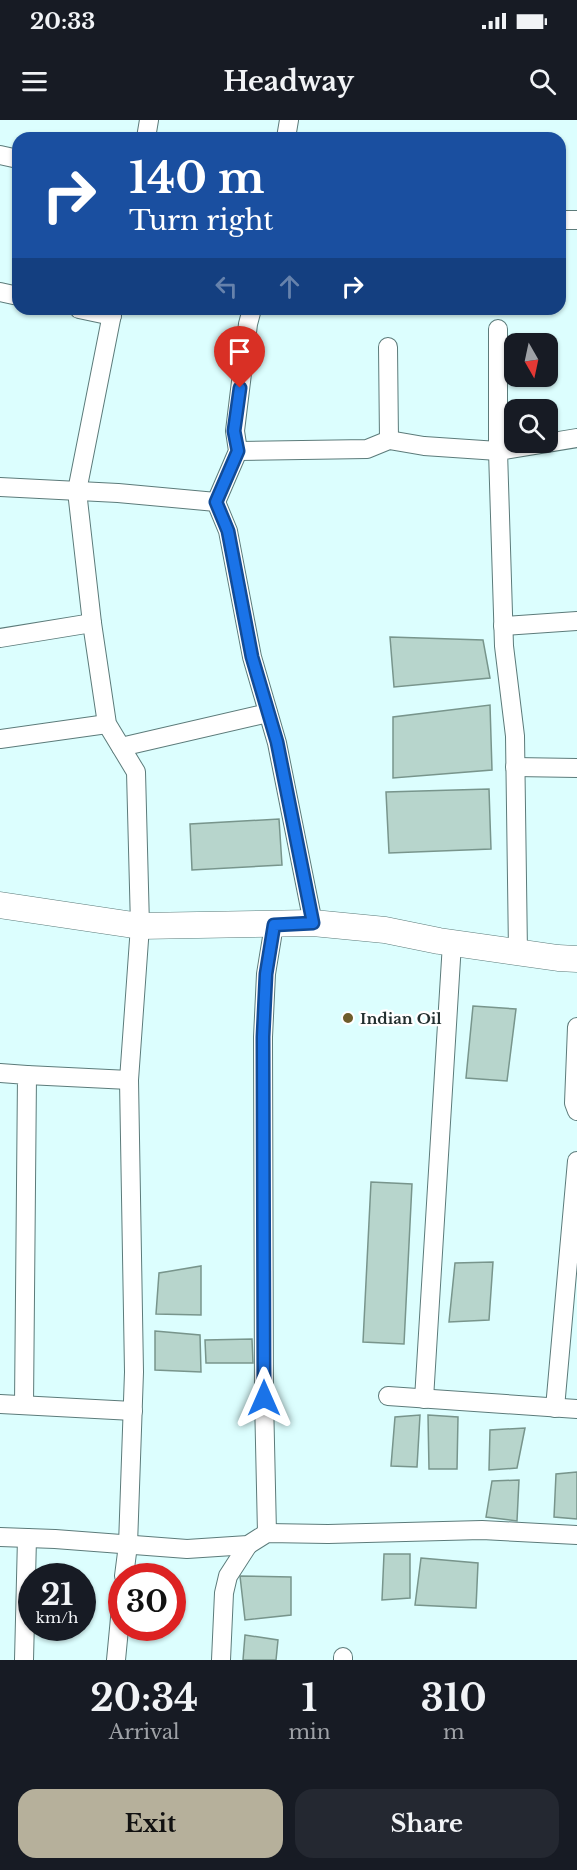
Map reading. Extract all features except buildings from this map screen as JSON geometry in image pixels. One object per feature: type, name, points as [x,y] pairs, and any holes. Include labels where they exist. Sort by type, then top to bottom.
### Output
[{"type":"street","points":[[112,315],[77,491],[92,623],[108,724],[136,772],[140,926],[129,1080],[133,1411],[126,1563]]},
{"type":"street","points":[[250,315],[234,431],[238,451],[216,502],[228,531],[252,657],[277,742],[313,923]]},
{"type":"street","points":[[498,329],[498,451],[503,626],[515,736],[518,952]]},
{"type":"street","points":[[388,347],[389,440]]},
{"type":"street","points":[[238,451],[367,449],[389,440],[424,446],[498,451],[577,438]]},
{"type":"street","points":[[0,487],[216,502]]},
{"type":"street","points":[[503,626],[577,621]]},
{"type":"street","points":[[0,638],[92,623]]},
{"type":"street","points":[[121,747],[268,713]]},
{"type":"street","points":[[0,740],[108,724]]},
{"type":"street","points":[[515,767],[577,768]]},
{"type":"street","points":[[0,905],[140,926],[313,923],[385,930],[452,943],[577,959]]},
{"type":"street","points":[[267,1533],[264,1387],[263,1037],[266,974],[274,925]]},
{"type":"street","points":[[424,1399],[452,943]]},
{"type":"street","points":[[577,1028],[574,1103],[577,1110]]},
{"type":"street","points":[[0,1073],[129,1080]]},
{"type":"street","points":[[24,1405],[27,1075]]},
{"type":"street","points":[[555,1408],[577,1161]]},
{"type":"street","points":[[388,1396],[577,1409]]},
{"type":"street","points":[[0,1404],[133,1411]]},
{"type":"street","points":[[221,1660],[224,1593],[228,1576],[248,1545],[267,1533],[327,1534],[482,1530],[577,1535]]},
{"type":"street","points":[[0,1537],[187,1549],[248,1545]]},
{"type":"street","points":[[24,1660],[27,1538]]},
{"type":"street","points":[[116,1660],[118,1641]]},
{"type":"place","name":"Indian Oil","points":[[348,1018]]},
{"type":"route","points":[[240,388],[234,431],[238,451],[216,502],[222,511],[228,531],[252,657],[277,742],[313,923],[274,925],[266,974],[263,1037],[264,1398]]}]
